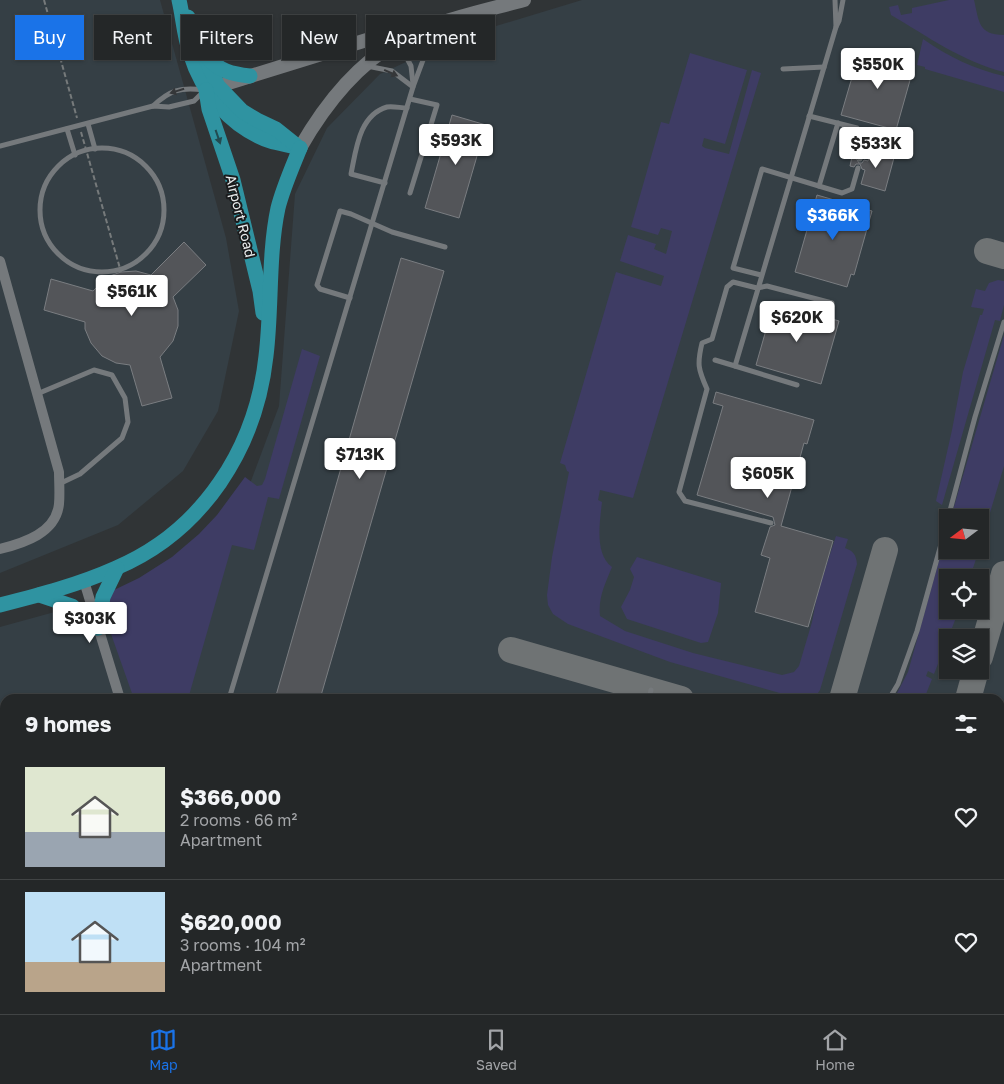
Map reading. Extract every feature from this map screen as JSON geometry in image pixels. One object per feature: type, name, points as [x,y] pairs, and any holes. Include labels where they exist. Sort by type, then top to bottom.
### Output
[{"type":"main road","name":"Airport Road","points":[[180,0],[187,15]]},
{"type":"main road","name":"Airport Road","points":[[180,0],[189,51],[196,71],[212,88],[233,119],[250,131],[270,141],[300,148]]},
{"type":"main road","name":"Airport Road","points":[[207,60],[212,74],[209,109],[233,180],[260,291],[267,346]]},
{"type":"main road","points":[[210,60],[221,70],[250,76]]},
{"type":"main road","points":[[0,605],[84,581],[117,568],[154,548],[171,535],[208,498],[218,484],[237,454],[256,412],[267,346],[275,226],[285,185],[300,148]]},
{"type":"main road","points":[[98,628],[103,597],[117,568]]},
{"type":"main road","points":[[39,595],[72,606],[98,628]]},
{"type":"street","points":[[465,15],[490,5],[524,0]]},
{"type":"street","points":[[212,88],[366,45]]},
{"type":"street","points":[[300,148],[324,109],[346,83],[372,60]]},
{"type":"street","points":[[0,261],[58,472],[59,484],[59,506],[51,525],[38,536],[0,549]]},
{"type":"street","points":[[84,581],[118,694]]},
{"type":"lane","points":[[835,0],[836,27]]},
{"type":"lane","points":[[735,366],[839,20],[843,0]]},
{"type":"lane","points":[[408,60],[411,66],[413,87]]},
{"type":"lane","points":[[231,694],[413,87],[425,60]]},
{"type":"lane","points":[[366,66],[392,71],[413,87]]},
{"type":"lane","points":[[783,69],[824,66]]},
{"type":"lane","points":[[153,106],[165,95],[186,88],[212,88]]},
{"type":"lane","points":[[0,146],[153,106],[169,108],[194,101],[212,88]]},
{"type":"lane","points":[[410,99],[436,105],[410,193]]},
{"type":"lane","points":[[385,183],[351,174],[362,128],[378,112],[389,107],[407,108]]},
{"type":"lane","points":[[809,116],[857,128],[864,137],[860,159]]},
{"type":"lane","points":[[88,124],[95,149]]},
{"type":"lane","points":[[819,186],[838,124]]},
{"type":"lane","points":[[66,129],[75,155]]},
{"type":"lane","points":[[107,148],[126,152],[142,163],[156,179],[163,198],[164,220],[157,240],[144,256],[120,270],[106,272],[85,270],[66,261],[52,246],[43,226],[41,207],[45,188],[54,171],[69,158],[86,150],[95,149],[107,148]]},
{"type":"lane","points":[[761,275],[733,268],[762,168],[842,193],[852,189],[858,168]]},
{"type":"lane","points":[[350,298],[320,289],[318,285],[339,213],[343,211],[392,232],[445,247]]},
{"type":"lane","points":[[771,523],[685,501],[679,492],[707,389],[697,361],[702,343],[712,340],[727,287],[733,282],[757,288],[767,286],[832,303]]},
{"type":"lane","points":[[951,509],[1004,322]]},
{"type":"lane","points":[[715,360],[798,385]]},
{"type":"lane","points":[[37,394],[94,370],[112,375],[125,398],[128,422],[122,438],[80,474],[59,484]]},
{"type":"lane","points":[[892,694],[898,684],[917,632],[939,551]]},
{"type":"lane","points":[[650,694],[651,690]]},
{"type":"path","points":[[44,0],[120,270]]},
{"type":"shaded area","points":[[0,0],[160,0],[164,15],[94,15],[94,60],[171,60],[171,40],[226,238],[239,311],[218,411],[183,471],[118,525],[0,573]]},
{"type":"shaded area","points":[[582,0],[1004,0],[1004,694],[0,694],[0,627],[120,594],[212,532],[251,481],[279,406],[295,194],[327,128],[380,74],[410,60],[495,60],[495,26]]},
{"type":"shaded area","points":[[949,0],[974,0],[979,20],[984,29],[995,34],[1004,35],[1004,72],[974,62],[946,48],[891,15],[889,7],[898,5],[901,15],[912,13],[912,8]]},
{"type":"shaded area","points":[[923,39],[962,62],[1004,76],[1004,92],[917,65]]},
{"type":"shaded area","points":[[690,53],[747,70],[725,144],[704,138],[702,146],[729,154],[752,70],[761,73],[633,498],[600,490],[598,500],[602,502],[600,546],[606,561],[612,567],[601,597],[600,616],[625,631],[693,653],[782,675],[794,672],[799,666],[812,622],[818,591],[836,536],[848,539],[845,548],[854,553],[857,564],[820,690],[817,694],[783,694],[670,662],[568,624],[553,614],[548,605],[547,595],[552,557],[569,472],[565,465],[560,463],[616,272],[661,286],[664,276],[620,261],[628,235],[656,244],[654,249],[666,254],[672,231],[661,228],[658,235],[631,227],[661,122],[669,124]]},
{"type":"shaded area","points":[[998,280],[1004,281],[1004,305],[1000,321],[995,320],[942,505],[936,501],[963,372],[980,315],[982,315],[984,309],[971,307],[976,289],[985,291],[989,283]]},
{"type":"shaded area","points":[[1004,335],[1004,466],[989,516],[989,509],[953,509]]},
{"type":"shaded area","points":[[302,349],[320,356],[279,499],[268,497],[254,550],[232,545],[189,694],[132,694],[105,617],[107,604],[114,590],[139,578],[172,557],[199,534],[217,515],[245,477],[257,486],[262,485]]},
{"type":"shaded area","points":[[637,557],[721,583],[718,613],[708,642],[701,643],[627,619],[621,607],[630,590],[634,577],[630,569]]},
{"type":"shaded area","points":[[939,559],[976,559],[973,569],[939,569],[939,619],[955,619],[952,629],[939,629],[939,661],[934,674],[928,671],[926,676],[932,679],[926,694],[897,694],[908,672]]},
{"type":"building","points":[[860,50],[914,66],[896,130],[841,115]]},
{"type":"building","points":[[452,115],[486,125],[459,218],[425,208]]},
{"type":"building","points":[[872,147],[895,154],[885,191],[861,184],[865,170],[862,169],[860,164],[856,164],[854,167],[850,166],[852,157],[856,158],[859,163],[862,163],[864,160],[868,161]]},
{"type":"building","points":[[817,195],[872,211],[854,275],[851,274],[847,287],[795,272]]},
{"type":"building","points":[[184,242],[206,265],[173,297],[178,310],[178,326],[173,341],[160,357],[172,398],[142,406],[130,365],[116,363],[102,356],[91,343],[85,329],[85,322],[44,310],[51,279],[93,291],[107,277],[121,272],[136,271],[151,275]]},
{"type":"building","points":[[401,258],[444,271],[321,694],[276,694]]},
{"type":"building","points":[[774,302],[839,321],[821,384],[756,365]]},
{"type":"building","points":[[716,392],[814,420],[807,444],[804,443],[781,526],[833,541],[808,627],[755,612],[770,558],[761,555],[770,527],[775,525],[773,517],[697,495],[723,406],[713,403]]},
{"type":"taxiway","points":[[987,251],[1004,256]]},
{"type":"taxiway","points":[[843,694],[885,550]]},
{"type":"taxiway","points":[[988,629],[1004,574]]},
{"type":"taxiway","points":[[511,650],[664,694]]},
{"type":"taxiway","points":[[969,694],[974,679]]}]
